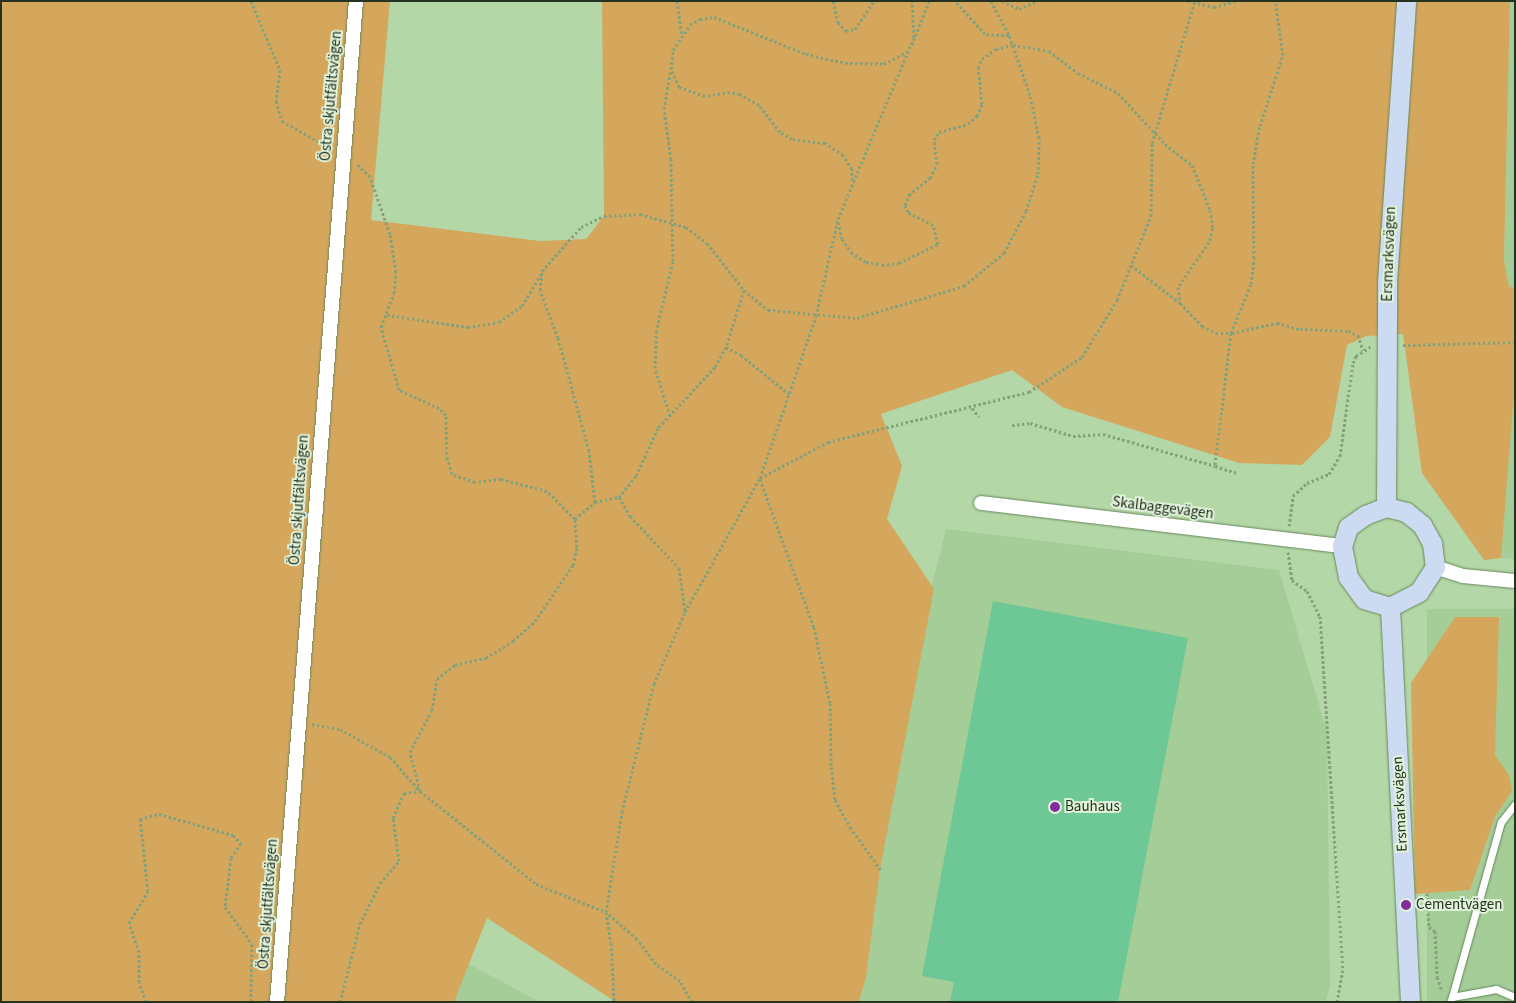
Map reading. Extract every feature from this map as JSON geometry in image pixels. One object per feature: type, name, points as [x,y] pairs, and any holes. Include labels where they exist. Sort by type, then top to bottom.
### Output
[{"type":"main road","name":"Ersmarksvägen","points":[[1386,507],[1386,282],[1406,1]]},
{"type":"main road","points":[[1386,507],[1406,512],[1422,525],[1432,543],[1435,566],[1419,592],[1390,607],[1364,599],[1348,577],[1342,546],[1348,527],[1365,515],[1386,507]]},
{"type":"main road","name":"Ersmarksvägen","points":[[1390,607],[1410,1002]]},
{"type":"street","name":"Östra skjutfältsvägen","points":[[277,1002],[342,154],[356,1]]},
{"type":"street","name":"Skalbaggevägen","points":[[981,502],[1342,546]]},
{"type":"street","points":[[1435,566],[1463,576],[1515,582]]},
{"type":"lane","points":[[1515,804],[1501,822],[1451,999],[1496,989],[1515,997]]},
{"type":"path","points":[[251,1],[280,70],[276,101],[282,121],[307,138],[342,154],[361,166],[370,177],[390,234],[396,272],[387,315],[381,327],[392,375],[398,390],[439,408],[446,415],[447,459],[452,474],[475,482],[501,479],[547,491],[575,520],[577,547],[573,565],[535,620],[513,641],[486,658],[455,665],[437,679],[432,710],[410,752],[420,791]]},
{"type":"path","points":[[677,1],[682,36]]},
{"type":"path","points":[[833,1],[838,22],[846,31],[855,29],[874,1]]},
{"type":"path","points":[[614,1000],[612,943],[606,912],[622,812],[654,684],[685,612],[760,478],[816,316],[838,219],[914,37],[912,1]]},
{"type":"path","points":[[670,416],[655,368],[656,332],[672,261],[674,223],[671,159],[664,109],[674,50],[682,36],[690,25],[700,19],[714,18],[806,54],[845,63],[884,64],[909,50],[917,38],[928,1]]},
{"type":"path","points":[[955,1],[985,34],[1009,35]]},
{"type":"path","points":[[387,315],[468,327],[499,322],[522,306],[542,271],[581,227],[604,216],[640,214],[686,227],[708,243],[744,290],[768,310],[816,316],[857,318],[901,307],[964,286],[1004,253],[1026,211],[1038,174],[1039,138],[1030,95],[1009,35],[991,1]]},
{"type":"path","points":[[1002,1],[1019,9],[1038,1]]},
{"type":"path","points":[[1188,1],[1214,7],[1236,1]]},
{"type":"path","points":[[1215,466],[1231,333],[1251,284],[1254,258],[1253,164],[1260,126],[1283,55],[1277,1]]},
{"type":"path","points":[[760,478],[828,442],[972,408],[1029,392],[1082,356],[1116,300],[1151,216],[1155,130],[1194,3]]},
{"type":"path","points":[[838,219],[842,239],[851,252],[866,262],[882,265],[899,263],[938,244],[933,225],[908,212],[905,205],[909,195],[930,178],[937,164],[934,140],[939,132],[968,124],[977,116],[982,104],[978,68],[982,59],[996,49],[1012,45],[1050,51],[1078,73],[1118,93],[1192,165],[1210,210],[1213,228],[1209,242],[1178,287],[1180,303]]},
{"type":"path","points":[[671,69],[679,87],[705,96],[730,92],[740,94],[759,105],[780,132],[792,139],[826,143],[843,155],[852,168],[852,183]]},
{"type":"path","points":[[1131,265],[1180,303],[1202,326],[1216,333],[1231,333],[1277,323],[1300,329],[1348,331],[1358,335],[1363,350]]},
{"type":"path","points":[[542,271],[540,290],[558,338],[589,451],[595,502]]},
{"type":"path","points":[[575,520],[595,502],[619,497],[636,476],[658,428],[715,367],[726,347],[744,290]]},
{"type":"path","points":[[1401,345],[1515,342]]},
{"type":"path","points":[[1337,1002],[1343,970],[1320,616],[1307,591],[1292,580],[1288,538],[1293,496],[1307,482],[1329,474],[1340,456],[1354,364],[1363,350],[1371,346]]},
{"type":"path","points":[[726,347],[767,374],[789,394]]},
{"type":"path","points":[[972,408],[979,417]]},
{"type":"path","points":[[1012,425],[1030,423],[1073,436],[1103,434],[1236,473]]},
{"type":"path","points":[[760,478],[814,627],[830,703],[830,766],[835,800],[850,828],[880,869]]},
{"type":"path","points":[[619,497],[630,516],[679,568],[685,612]]},
{"type":"path","points":[[298,721],[340,729],[390,757],[420,791],[536,884],[606,912],[637,939],[656,964],[680,981],[692,1002]]},
{"type":"path","points":[[340,1002],[360,924],[380,883],[399,861],[393,818],[397,806],[404,793],[420,791]]},
{"type":"path","points":[[146,1002],[140,982],[139,952],[129,923],[148,891],[140,819],[159,814],[233,835],[241,842],[231,858],[225,907],[252,944],[251,1002]]},
{"type":"path","points":[[1427,892],[1429,927],[1435,930],[1439,984],[1441,990],[1451,999]]},
{"type":"path","points":[[771,1002],[817,1002]]},
{"type":"shaded area","points":[[1,1],[390,1],[371,220],[540,241],[586,239],[604,216],[602,1],[1510,1],[1504,260],[1509,287],[1515,288],[1515,381],[1501,558],[1484,560],[1422,473],[1403,334],[1366,336],[1347,345],[1330,437],[1302,465],[1239,463],[1062,407],[1012,370],[881,414],[902,466],[887,519],[934,589],[880,869],[866,977],[859,1002],[616,1002],[487,918],[454,1002],[1,1002]]},
{"type":"shaded area","points":[[1510,1],[1515,1],[1515,288],[1509,288],[1504,260]]},
{"type":"shaded area","points":[[1512,380],[1515,381],[1515,559],[1501,558]]},
{"type":"shaded area","points":[[946,529],[1279,570],[1327,732],[1330,984],[1326,1002],[826,1002]]},
{"type":"shaded area","points":[[1427,609],[1515,609],[1515,1002],[1427,1002]]},
{"type":"shaded area","points":[[1455,617],[1499,617],[1495,755],[1509,775],[1512,791],[1495,817],[1470,890],[1415,894],[1411,683]]},
{"type":"shaded area","points":[[416,936],[540,1002],[403,1002]]},
{"type":"building","name":"Bauhaus","points":[[993,601],[1188,638],[1118,1002],[950,1002],[954,982],[922,976]]},
{"type":"place","name":"Bauhaus","points":[[1055,807]]},
{"type":"place","name":"Cementvägen","points":[[1406,905]]}]
